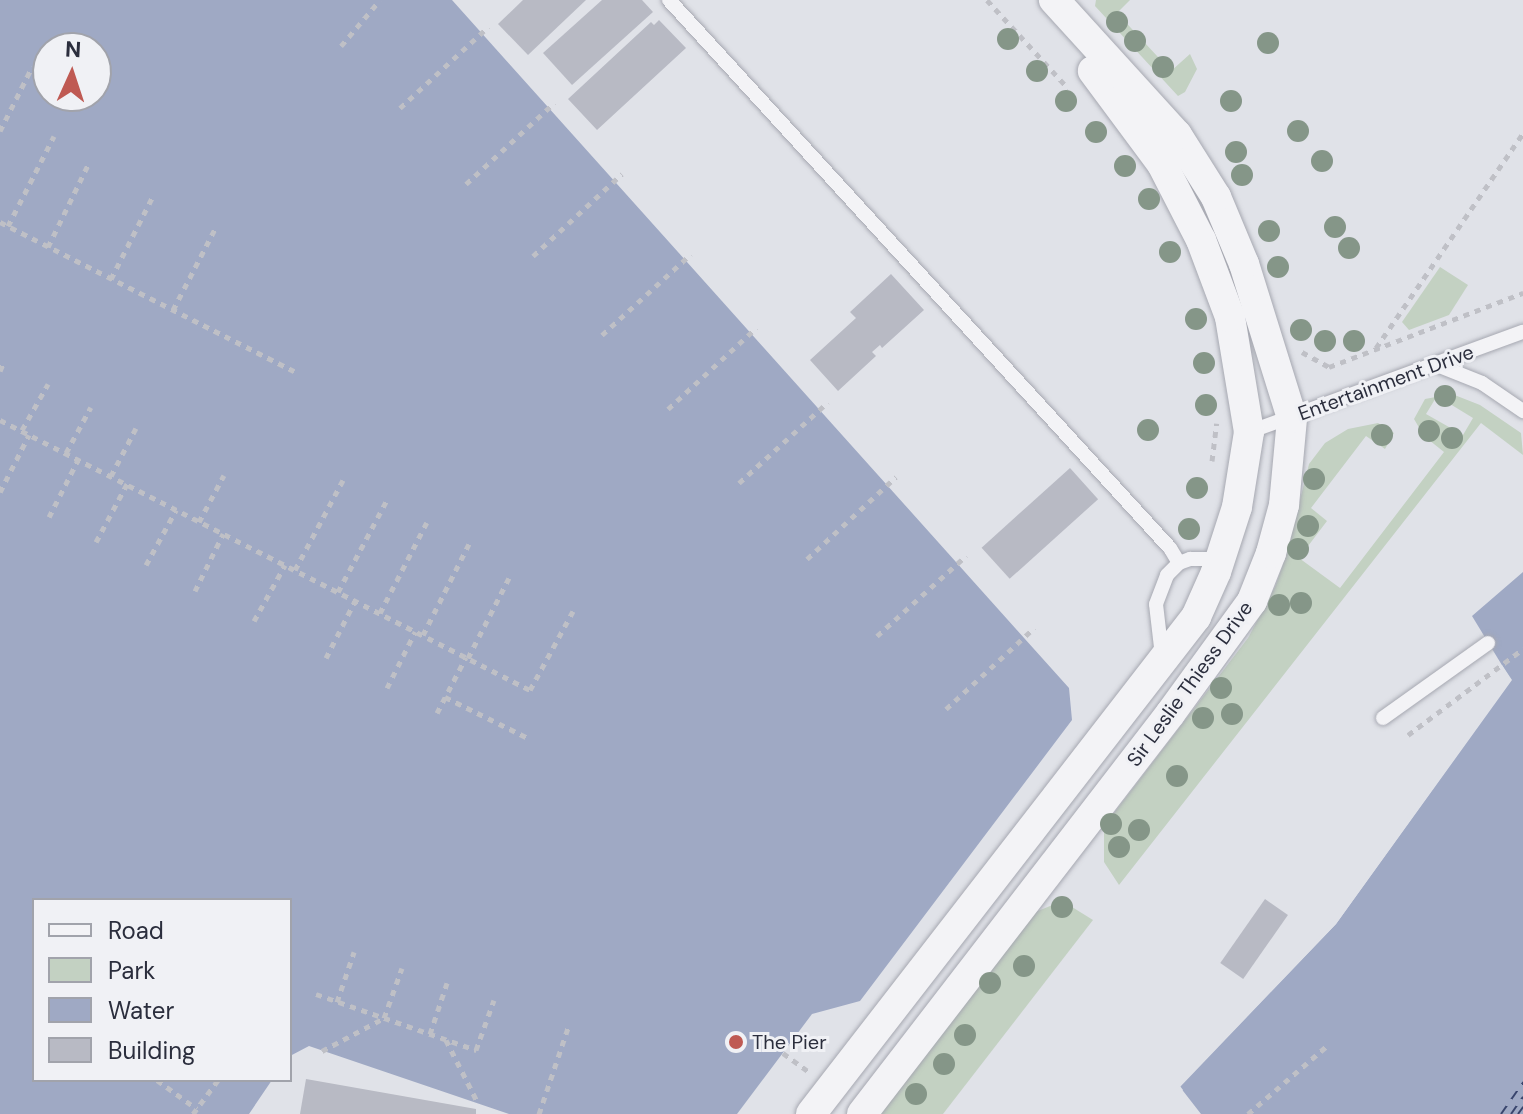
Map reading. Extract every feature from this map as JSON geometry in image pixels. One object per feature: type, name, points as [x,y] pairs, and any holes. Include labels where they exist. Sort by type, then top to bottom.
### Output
[{"type":"street","name":"Sir Leslie Thiess Drive","points":[[862,1114],[1170,714],[1252,601],[1271,553],[1284,505],[1292,418],[1244,264],[1216,197],[1177,135],[1051,1]]},
{"type":"street","name":"Sir Leslie Thiess Drive","points":[[810,1100],[1196,617],[1221,559],[1237,507],[1249,432],[1230,317],[1201,240],[1162,164],[1051,1]]},
{"type":"lane","points":[[669,0],[1160,536],[1179,563]]},
{"type":"lane","name":"Entertainment Drive","points":[[1249,432],[1523,332]]},
{"type":"lane","points":[[1437,365],[1482,383],[1523,411]]},
{"type":"lane","points":[[1163,660],[1156,604],[1167,575],[1179,563],[1221,559]]},
{"type":"lane","points":[[1383,718],[1488,643]]},
{"type":"path","points":[[341,46],[380,0]]},
{"type":"path","points":[[987,0],[1071,91]]},
{"type":"path","points":[[400,108],[488,27]]},
{"type":"path","points":[[0,131],[32,67]]},
{"type":"path","points":[[466,184],[554,103]]},
{"type":"path","points":[[1523,133],[1376,349],[1523,293]]},
{"type":"path","points":[[8,226],[54,136]]},
{"type":"path","points":[[48,247],[88,165]]},
{"type":"path","points":[[533,256],[622,174]]},
{"type":"path","points":[[111,279],[152,198]]},
{"type":"path","points":[[0,222],[294,371]]},
{"type":"path","points":[[173,310],[215,229]]},
{"type":"path","points":[[602,335],[691,254]]},
{"type":"path","points":[[668,409],[756,328]]},
{"type":"path","points":[[22,430],[48,384]]},
{"type":"path","points":[[739,483],[828,402]]},
{"type":"path","points":[[66,453],[91,407]]},
{"type":"path","points":[[1212,465],[1217,418]]},
{"type":"path","points":[[0,420],[530,690],[573,611]]},
{"type":"path","points":[[111,476],[136,428]]},
{"type":"path","points":[[0,492],[29,435]]},
{"type":"path","points":[[49,517],[78,460]]},
{"type":"path","points":[[199,522],[224,475]]},
{"type":"path","points":[[807,559],[896,477]]},
{"type":"path","points":[[295,570],[343,480]]},
{"type":"path","points":[[96,542],[127,484]]},
{"type":"path","points":[[338,592],[387,500]]},
{"type":"path","points":[[146,565],[176,510]]},
{"type":"path","points":[[380,614],[427,522]]},
{"type":"path","points":[[195,591],[223,534]]},
{"type":"path","points":[[423,635],[469,544]]},
{"type":"path","points":[[877,636],[966,556]]},
{"type":"path","points":[[254,621],[285,565]]},
{"type":"path","points":[[437,713],[509,578]]},
{"type":"path","points":[[326,658],[355,601]]},
{"type":"path","points":[[946,709],[1034,628]]},
{"type":"path","points":[[387,688],[415,632]]},
{"type":"path","points":[[1408,735],[1523,649]]},
{"type":"path","points":[[445,697],[528,738]]},
{"type":"path","points":[[337,1002],[354,952]]},
{"type":"path","points":[[322,1051],[384,1018],[402,968]]},
{"type":"path","points":[[430,1034],[447,983]]},
{"type":"path","points":[[316,994],[476,1050],[494,1000]]},
{"type":"path","points":[[539,1114],[568,1028]]},
{"type":"path","points":[[446,1039],[478,1103]]},
{"type":"path","points":[[1248,1114],[1328,1045]]},
{"type":"path","points":[[783,1053],[815,1076],[810,1100]]},
{"type":"path","points":[[159,1082],[195,1112],[217,1082]]},
{"type":"green space","points":[[1096,0],[1130,0],[1117,13],[1171,71],[1190,54],[1197,69],[1185,92],[1178,96],[1095,6]]},
{"type":"green space","points":[[1440,267],[1468,285],[1449,315],[1409,330],[1402,322]]},
{"type":"green space","points":[[1452,394],[1480,405],[1521,433],[1523,455],[1481,423],[1119,885],[1104,862],[1104,826],[1248,638],[1275,587],[1286,556],[1309,464],[1325,443],[1348,429],[1378,423],[1394,433],[1385,449],[1366,436],[1311,508],[1327,521],[1299,558],[1340,588],[1444,452],[1424,436],[1414,419],[1425,399],[1436,397],[1426,414],[1463,435],[1473,418],[1438,397]]},
{"type":"green space","points":[[1055,904],[1072,907],[1093,920],[943,1114],[877,1114],[1033,913]]},
{"type":"water","points":[[0,0],[452,0],[1069,688],[1072,720],[860,1001],[812,1014],[737,1114],[509,1114],[309,1046],[292,1055],[292,898],[32,898],[32,1082],[271,1082],[249,1114],[0,1114]]},
{"type":"water","points":[[1523,572],[1523,1114],[1201,1114],[1180,1087],[1336,924],[1511,680],[1472,616]]},
{"type":"pier","points":[[1502,665],[1512,680],[1336,924],[1180,1086],[1183,1090],[1180,1093],[1177,1084],[1333,922],[1507,680],[1498,667]]},
{"type":"building","points":[[523,0],[586,0],[528,55],[498,24]]},
{"type":"building","points":[[602,0],[642,0],[653,12],[572,85],[543,53]]},
{"type":"building","points":[[659,20],[686,48],[597,130],[568,99],[651,22],[654,25]]},
{"type":"building","points":[[891,274],[924,310],[882,348],[880,345],[872,352],[876,356],[838,391],[810,360],[856,318],[850,312]]},
{"type":"building","points":[[1070,468],[1098,499],[1010,579],[982,548]]},
{"type":"building","points":[[1265,899],[1288,915],[1243,979],[1220,963]]},
{"type":"building","points":[[306,1079],[476,1109],[476,1114],[300,1114]]},
{"type":"ferry route","points":[[1501,1114],[1523,1082]]},
{"type":"ferry route","points":[[1511,1114],[1523,1097]]},
{"type":"ferry route","points":[[1518,1114],[1523,1107]]},
{"type":"place","name":"The Pier","points":[[736,1042]]}]
